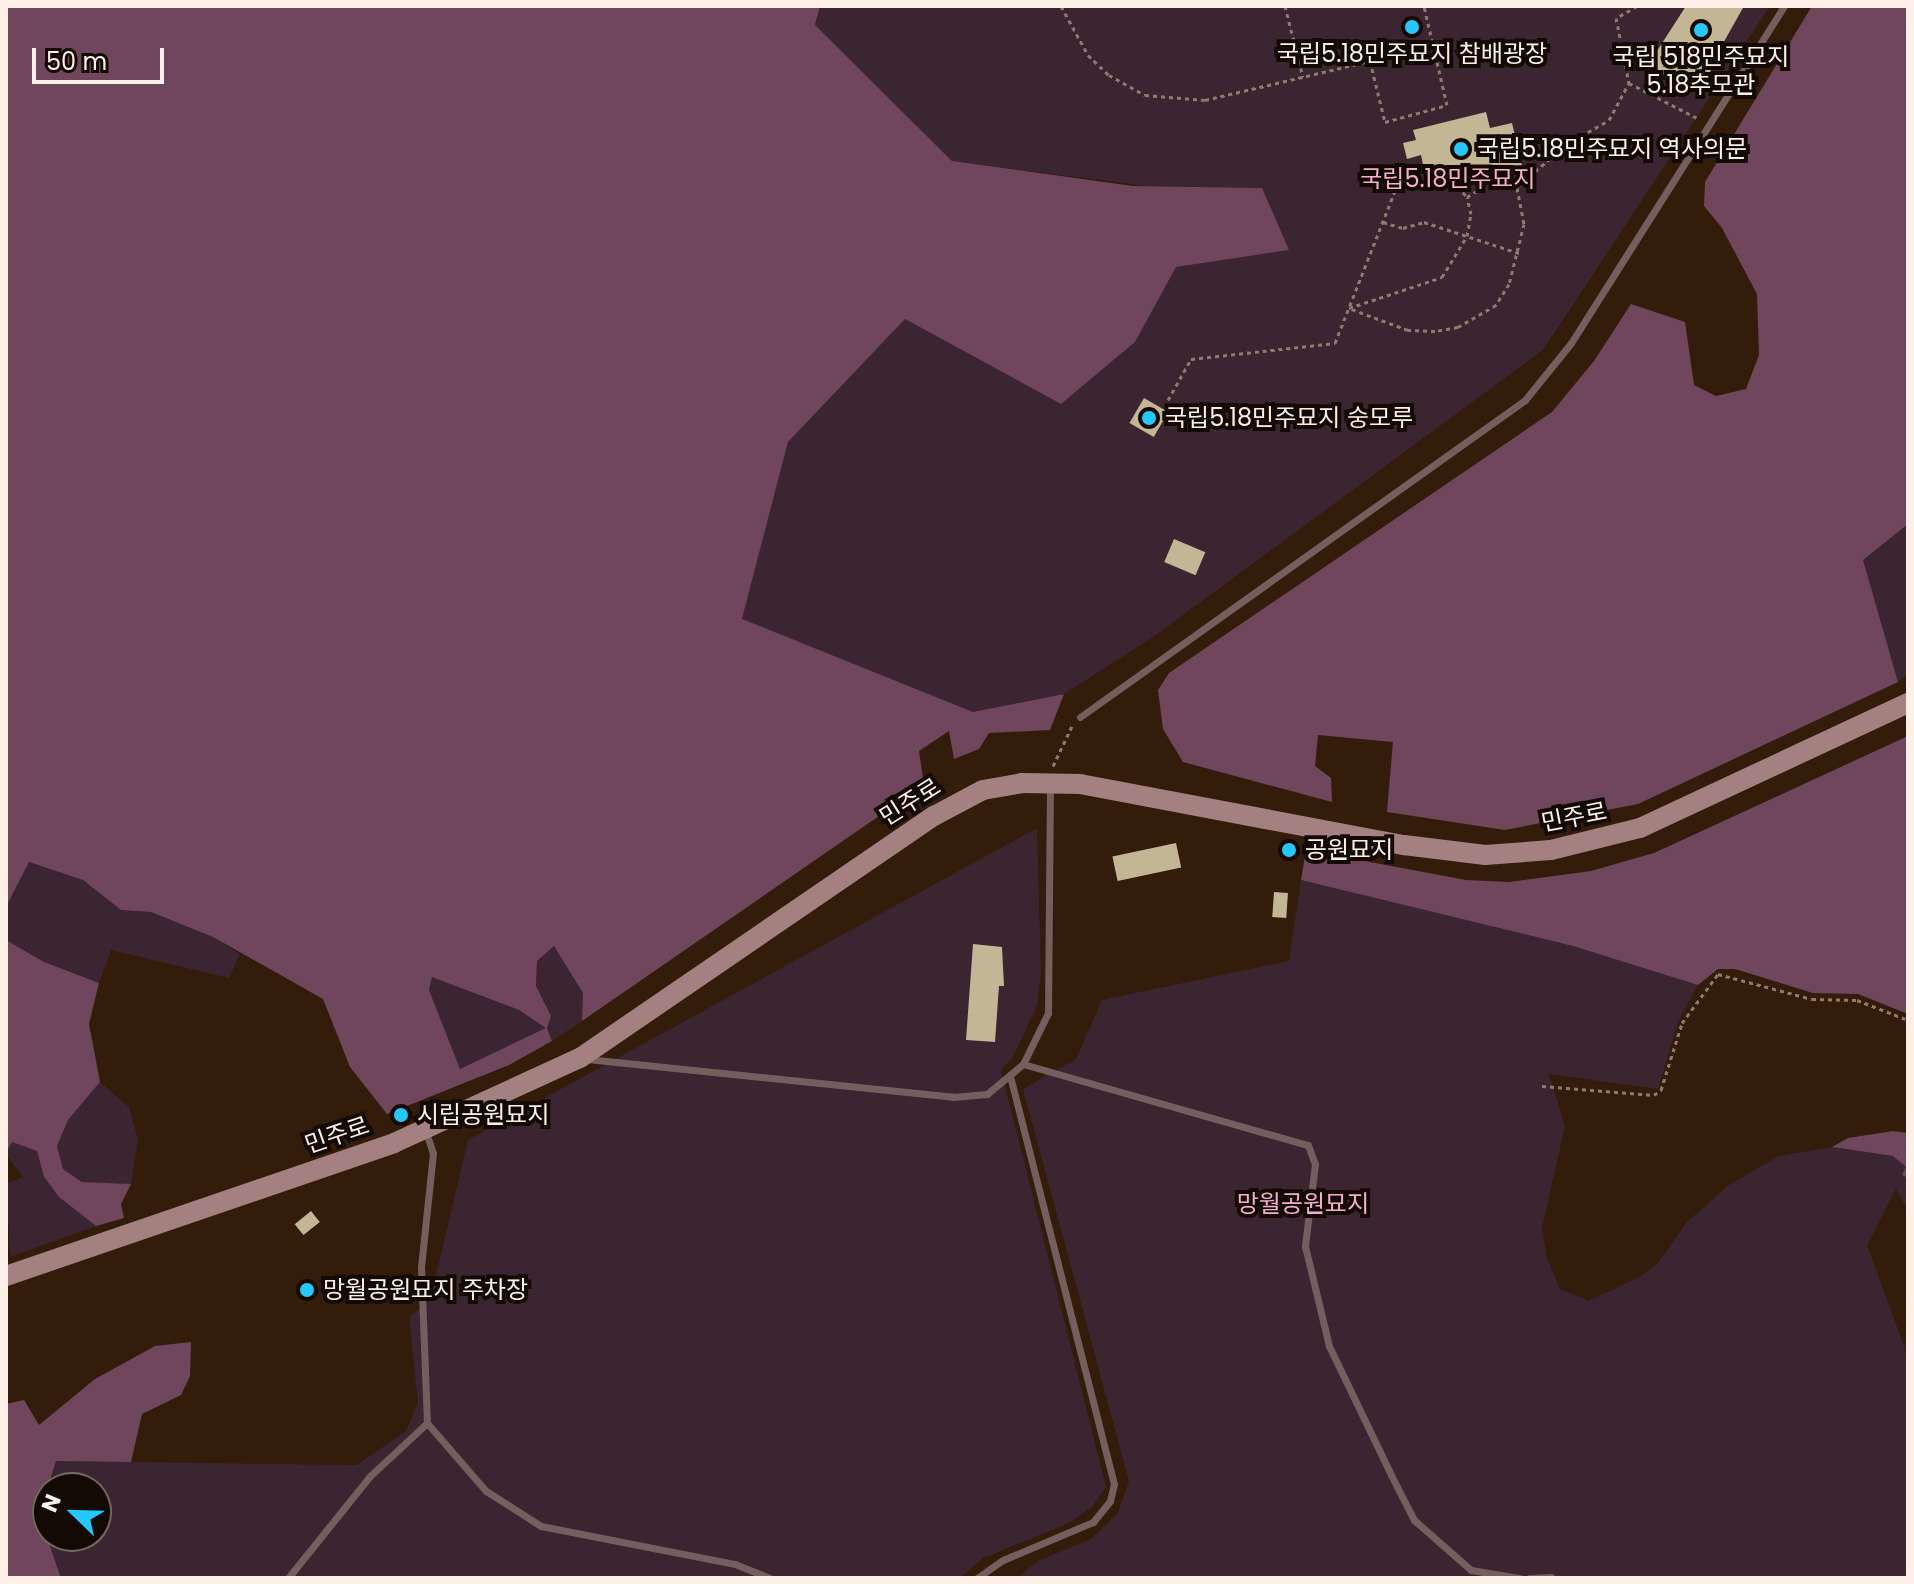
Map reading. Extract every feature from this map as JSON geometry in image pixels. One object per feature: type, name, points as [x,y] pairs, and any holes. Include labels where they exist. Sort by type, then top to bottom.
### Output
[{"type":"main road","name":"민주로","points":[[6,1276],[426,1130],[580,1058],[934,816],[983,790],[1050,781],[1404,845],[1485,855],[1551,850],[1640,828],[1908,703]]},
{"type":"lane","points":[[1080,717],[1525,400],[1571,343],[1784,6]]},
{"type":"lane","points":[[580,1058],[953,1097],[987,1094],[1011,1079],[1023,1064],[1051,994],[1050,781]]},
{"type":"lane","points":[[1023,1064],[1308,1145],[1315,1164],[1305,1246],[1329,1346],[1391,1475],[1414,1520],[1471,1570],[1520,1578]]},
{"type":"lane","points":[[977,1578],[1003,1560],[1093,1522],[1110,1501],[1114,1484],[1011,1079]]},
{"type":"lane","points":[[426,1130],[433,1153],[421,1267],[427,1423],[486,1491],[541,1526],[735,1564],[769,1578]]},
{"type":"lane","points":[[288,1578],[370,1476],[427,1423]]},
{"type":"lane","points":[[1530,1578],[1551,1577]]},
{"type":"path","points":[[1061,6],[1075,39],[1095,63],[1127,86],[1155,98],[1197,101],[1370,61],[1385,122],[1447,105],[1424,6]]},
{"type":"path","points":[[1285,6],[1303,77]]},
{"type":"path","points":[[1517,188],[1567,144],[1609,120],[1629,83],[1616,18],[1637,6]]},
{"type":"path","points":[[1629,83],[1709,126]]},
{"type":"path","points":[[1168,400],[1191,359],[1335,343],[1396,188],[1446,175],[1467,197],[1467,236],[1442,277],[1349,308]]},
{"type":"path","points":[[1349,308],[1408,330],[1458,327],[1502,299],[1519,253],[1524,209],[1517,188],[1502,176],[1467,197]]},
{"type":"path","points":[[1383,222],[1403,228],[1424,222],[1519,253]]},
{"type":"path","points":[[1050,781],[1062,742],[1080,717]]},
{"type":"path","points":[[1542,1086],[1654,1095],[1661,1090],[1682,1023],[1718,974],[1812,999],[1857,1000],[1908,1020]]},
{"type":"green space","name":"국립5.18민주묘지","points":[[820,6],[1770,6],[1543,350],[1153,637],[1064,694],[973,712],[742,620],[788,442],[905,319],[1061,404],[1135,342],[1176,267],[1289,250],[1261,188],[1148,186],[952,161],[815,25]]},
{"type":"green space","points":[[1908,524],[1908,675],[1898,682],[1862,560]]},
{"type":"green space","points":[[1037,828],[1041,973],[1037,1005],[1013,1057],[1001,1070],[1106,1487],[1092,1507],[1069,1523],[983,1558],[960,1578],[61,1578],[52,1552],[112,1552],[112,1472],[54,1472],[56,1461],[357,1465],[406,1431],[418,1403],[409,1317],[430,1301],[468,1140]]},
{"type":"green space","points":[[28,862],[83,880],[121,910],[151,912],[213,937],[240,954],[229,978],[111,950],[99,983],[44,962],[6,940],[8,903]]},
{"type":"green space","name":"망월공원묘지","points":[[1301,880],[1573,946],[1698,985],[1678,1022],[1658,1089],[1549,1074],[1565,1126],[1542,1228],[1547,1259],[1560,1289],[1589,1301],[1641,1276],[1658,1263],[1687,1222],[1729,1185],[1779,1156],[1832,1147],[1893,1156],[1906,1167],[1903,1175],[1908,1178],[1908,1211],[1896,1189],[1867,1245],[1904,1346],[1908,1375],[1908,1578],[1017,1578],[1038,1561],[1091,1539],[1118,1513],[1129,1481],[1023,1089],[1076,1059],[1102,1000],[1289,961]]},
{"type":"green space","points":[[555,945],[583,993],[582,1021],[552,1041],[547,1029],[460,1070],[429,990],[432,976],[519,1010],[547,1028],[551,1016],[536,986],[537,961]]},
{"type":"green space","points":[[100,1082],[129,1107],[138,1140],[131,1184],[82,1182],[63,1169],[57,1146],[68,1120]]},
{"type":"green space","points":[[12,1142],[37,1151],[44,1177],[59,1197],[96,1226],[10,1257],[6,1184],[23,1177],[6,1154]]},
{"type":"shaded area","points":[[6,6],[820,6],[815,25],[952,161],[1133,186],[1262,188],[1289,250],[1176,267],[1135,342],[1061,404],[905,319],[788,442],[742,619],[973,712],[1064,694],[1050,730],[989,733],[979,749],[954,759],[949,731],[919,751],[924,785],[582,1021],[583,993],[554,946],[537,961],[536,986],[551,1016],[547,1028],[552,1041],[509,1065],[387,1114],[350,1067],[323,999],[213,937],[151,912],[121,910],[83,880],[29,862],[8,903],[6,938]],"holes":[[[432,977],[519,1010],[546,1028],[460,1069],[429,990]]]},
{"type":"shaded area","points":[[1812,6],[1908,6],[1908,524],[1863,560],[1898,682],[1638,804],[1505,830],[1387,812],[1393,742],[1318,735],[1315,766],[1331,778],[1332,802],[1183,762],[1163,729],[1158,690],[1169,673],[1552,412],[1594,361],[1631,304],[1685,322],[1694,385],[1716,396],[1746,389],[1759,355],[1757,294],[1722,228],[1704,206],[1705,182]]},
{"type":"shaded area","points":[[1908,736],[1908,1014],[1858,994],[1813,993],[1735,969],[1718,969],[1698,985],[1573,946],[1301,880],[1306,850],[1466,880],[1509,882],[1591,871],[1654,853]]},
{"type":"shaded area","points":[[6,940],[44,962],[99,983],[89,1024],[100,1082],[68,1120],[57,1146],[63,1169],[82,1182],[131,1184],[121,1204],[124,1218],[96,1226],[59,1197],[44,1177],[37,1151],[12,1142],[6,1153]]},
{"type":"shaded area","points":[[1893,1131],[1908,1133],[1908,1178],[1902,1175],[1906,1167],[1893,1156],[1832,1147],[1848,1138]]},
{"type":"shaded area","points":[[191,1342],[190,1376],[181,1395],[142,1414],[131,1462],[56,1461],[53,1472],[32,1472],[32,1552],[52,1552],[61,1578],[6,1578],[6,1404],[24,1400],[39,1425],[95,1379],[155,1346]]},
{"type":"building","name":"국립 518민주묘지 5.18추모관","points":[[1686,6],[1744,6],[1712,63],[1707,92],[1646,68]]},
{"type":"building","name":"국립5.18민주묘지 역사의문","points":[[1486,112],[1490,128],[1512,123],[1522,166],[1476,177],[1475,171],[1460,175],[1458,165],[1425,174],[1421,155],[1407,159],[1403,143],[1416,140],[1413,130]]},
{"type":"building","name":"국립5.18민주묘지 숭모루","points":[[1144,398],[1168,412],[1154,437],[1130,423]]},
{"type":"building","points":[[1174,539],[1205,552],[1196,575],[1164,562]]},
{"type":"building","points":[[1176,843],[1181,867],[1118,881],[1112,857]]},
{"type":"building","points":[[1274,892],[1288,893],[1286,918],[1272,917]]},
{"type":"building","points":[[973,944],[1002,947],[1004,986],[999,986],[995,1042],[966,1040]]},
{"type":"building","points":[[311,1211],[320,1222],[303,1235],[295,1224]]},
{"type":"place","name":"국립5.18민주묘지 참배광장","points":[[1412,27]]},
{"type":"place","name":"국립 518민주묘지 5.18추모관","points":[[1701,30]]},
{"type":"place","name":"국립5.18민주묘지 역사의문","points":[[1461,149]]},
{"type":"place","name":"국립5.18민주묘지 숭모루","points":[[1149,418]]},
{"type":"place","name":"공원묘지","points":[[1289,850]]},
{"type":"place","name":"시립공원묘지","points":[[401,1115]]},
{"type":"place","name":"망월공원묘지 주차장","points":[[307,1290]]}]
